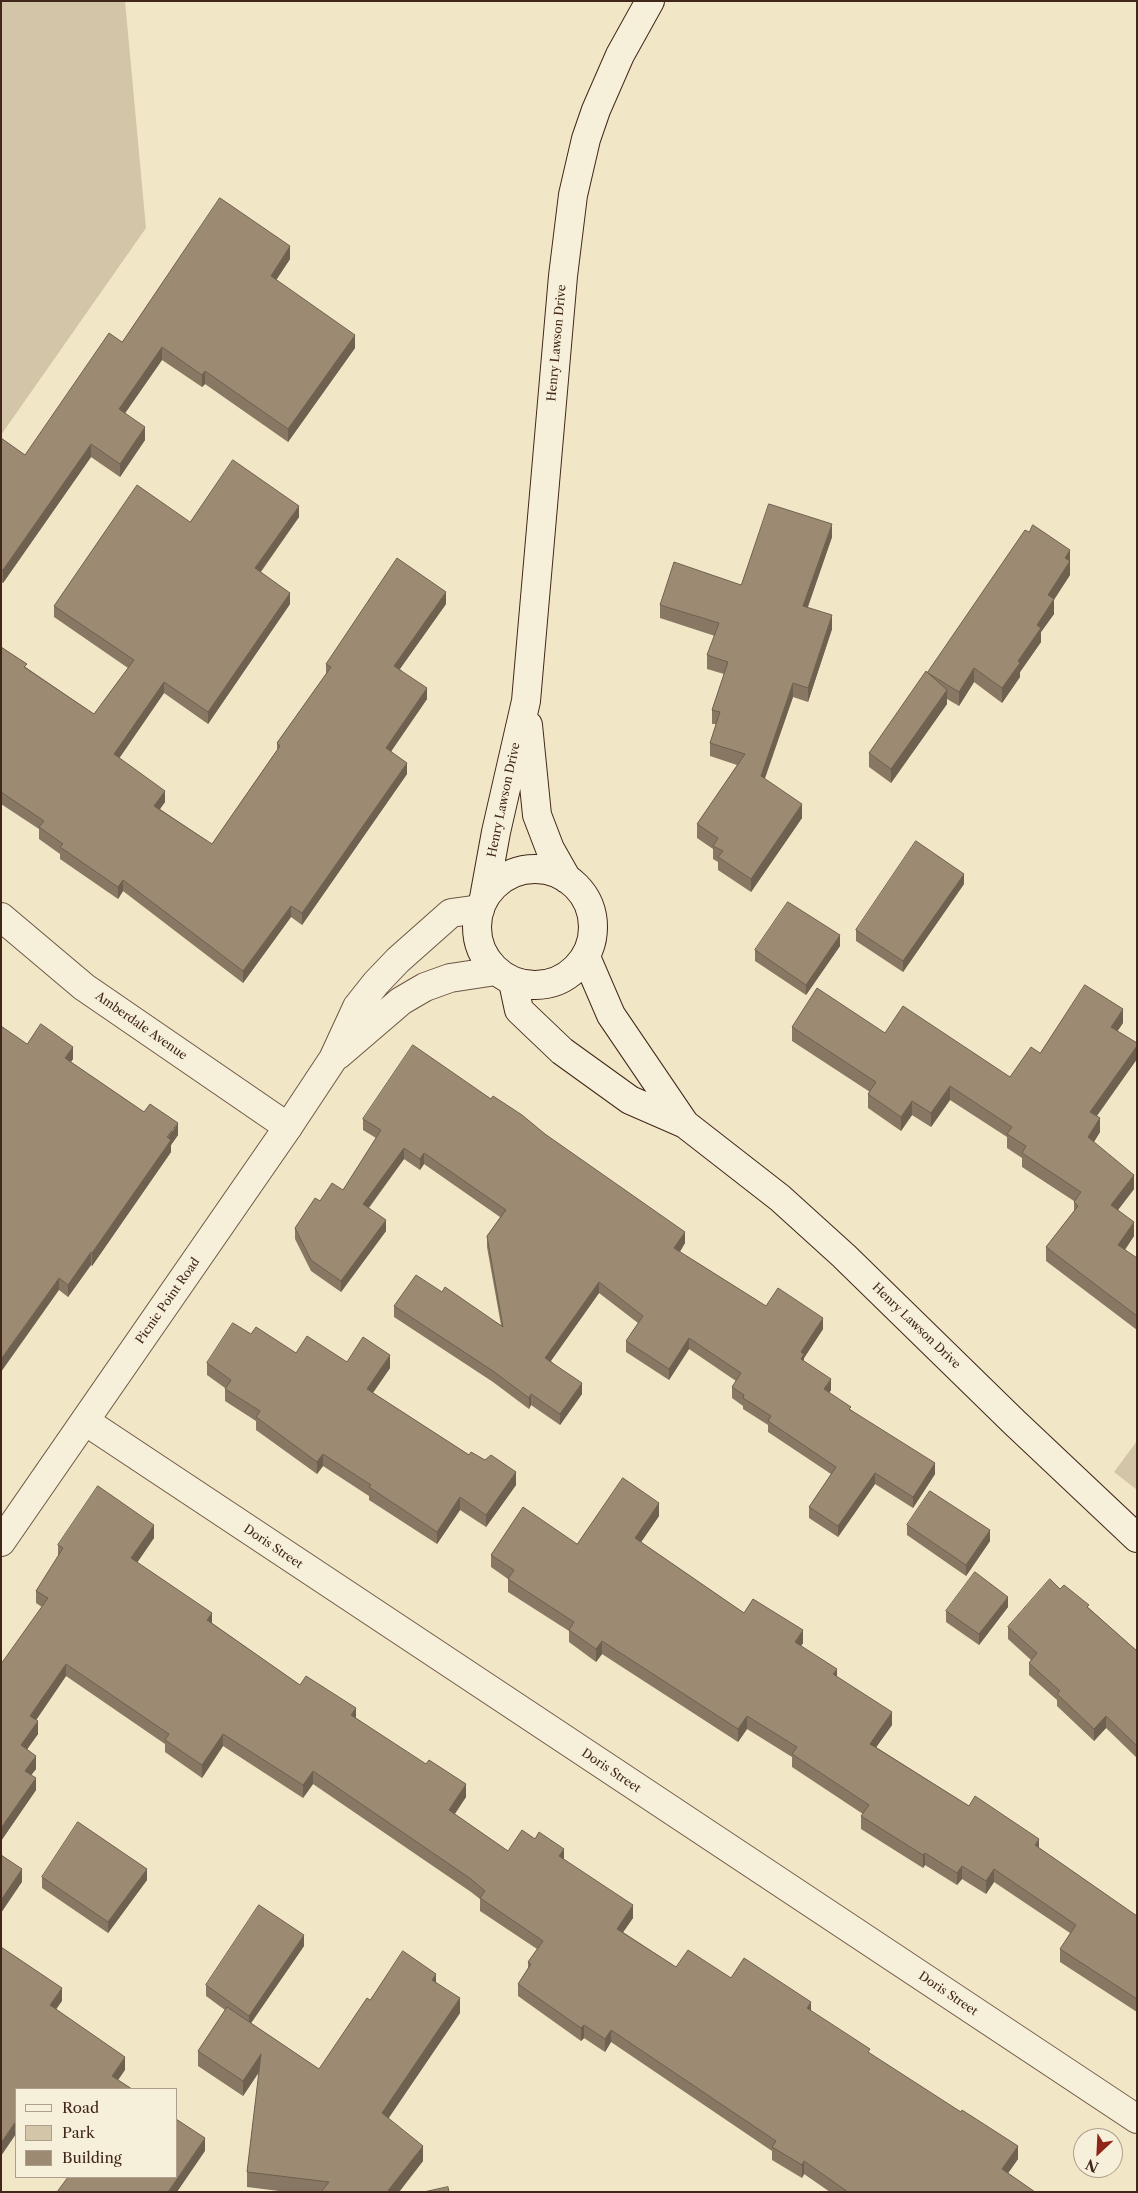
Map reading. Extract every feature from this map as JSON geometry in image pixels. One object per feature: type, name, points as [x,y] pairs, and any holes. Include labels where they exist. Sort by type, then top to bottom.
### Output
[{"type":"street","name":"Henry Lawson Drive","points":[[482,904],[496,832],[526,701],[562,276],[574,195],[586,139],[599,102],[620,55],[650,1]]},
{"type":"street","name":"Henry Lawson Drive","points":[[526,701],[536,816],[550,849],[568,879]]},
{"type":"street","points":[[531,868],[550,870],[568,879],[584,894],[592,914],[593,936],[586,957],[572,973],[554,982],[534,986],[504,976],[480,948],[477,921],[482,904],[496,883],[512,873],[531,868]]},
{"type":"street","name":"Picnic Point Road","points":[[2,1540],[288,1127],[333,1059],[357,1007],[398,960],[451,914],[482,904]]},
{"type":"street","name":"Amberdale Avenue","points":[[1,917],[84,987],[288,1127]]},
{"type":"street","name":"Henry Lawson Drive","points":[[586,957],[611,1014],[685,1124]]},
{"type":"street","name":"Henry Lawson Drive","points":[[504,976],[519,1010],[562,1051],[630,1100],[685,1124],[780,1198],[831,1244],[1047,1454],[1137,1538]]},
{"type":"street","name":"Picnic Point Road","points":[[333,1059],[380,1021],[401,1001],[425,987],[450,978],[504,976]]},
{"type":"street","name":"Doris Street","points":[[85,1421],[1137,2119]]},
{"type":"green space","points":[[1,1],[125,1],[146,228],[1,435]]},
{"type":"green space","points":[[1137,1441],[1137,1490],[1114,1472]]},
{"type":"building","points":[[220,198],[290,246],[271,276],[355,335],[288,429],[205,371],[202,375],[162,347],[119,409],[145,427],[120,464],[91,444],[3,570],[1,569],[1,438],[25,455],[109,333],[122,342]]},
{"type":"building","points":[[233,460],[299,506],[255,568],[290,593],[208,712],[164,682],[114,754],[165,791],[154,806],[212,844],[280,746],[277,743],[331,667],[326,664],[397,558],[446,592],[394,666],[427,688],[386,748],[407,763],[302,913],[291,906],[243,971],[123,880],[118,887],[60,847],[63,844],[39,827],[44,821],[1,792],[1,647],[27,664],[24,667],[94,714],[134,660],[54,606],[137,485],[190,522]]},
{"type":"building","points":[[769,504],[832,524],[803,606],[832,615],[808,688],[793,683],[761,776],[802,804],[751,879],[718,857],[723,851],[713,846],[718,838],[697,824],[745,754],[710,743],[720,712],[712,710],[728,662],[707,655],[719,623],[660,605],[674,562],[741,585]]},
{"type":"building","points":[[1033,525],[1070,550],[1065,558],[1070,561],[1048,595],[1054,599],[1037,625],[1041,628],[1002,688],[974,668],[959,692],[928,673],[947,690],[891,769],[869,753],[926,671],[927,673],[1025,530],[1029,532]]},
{"type":"building","points":[[916,841],[964,874],[903,961],[856,930]]},
{"type":"building","points":[[788,902],[840,935],[806,985],[755,950]]},
{"type":"building","points":[[1085,985],[1123,1009],[1111,1027],[1137,1043],[1137,1046],[1090,1112],[1100,1118],[1088,1137],[1134,1175],[1111,1205],[1134,1222],[1118,1245],[1137,1258],[1137,1316],[1046,1247],[1078,1206],[1074,1202],[1081,1192],[1022,1153],[1026,1146],[1007,1134],[1012,1127],[950,1086],[931,1113],[912,1101],[901,1117],[868,1094],[876,1082],[792,1027],[817,988],[885,1033],[903,1006],[1010,1077],[1031,1047],[1040,1053]]},
{"type":"building","points":[[41,1024],[73,1047],[65,1058],[144,1112],[150,1104],[178,1123],[167,1137],[171,1140],[68,1285],[59,1278],[1,1359],[1,1026],[27,1044]]},
{"type":"building","points":[[413,1045],[491,1099],[493,1096],[522,1115],[545,1134],[685,1232],[674,1248],[766,1306],[778,1288],[823,1318],[801,1352],[804,1354],[801,1359],[831,1379],[824,1389],[851,1407],[849,1409],[935,1463],[913,1497],[875,1473],[838,1526],[809,1507],[836,1467],[768,1421],[771,1416],[743,1398],[744,1395],[732,1387],[741,1373],[689,1338],[669,1369],[626,1341],[643,1316],[599,1282],[545,1358],[582,1383],[560,1414],[531,1394],[529,1398],[493,1371],[394,1306],[416,1275],[442,1292],[445,1287],[503,1327],[487,1236],[506,1210],[424,1153],[420,1159],[404,1148],[363,1204],[386,1220],[341,1281],[311,1260],[295,1228],[315,1198],[320,1201],[332,1183],[343,1190],[381,1130],[363,1119]]},
{"type":"building","points":[[233,1323],[251,1334],[256,1327],[296,1353],[307,1336],[347,1362],[363,1337],[390,1355],[367,1389],[469,1455],[471,1452],[485,1460],[491,1455],[516,1472],[486,1515],[460,1497],[437,1532],[369,1487],[371,1485],[323,1454],[317,1462],[256,1417],[260,1411],[225,1389],[231,1380],[207,1363]]},
{"type":"building","points":[[623,1478],[659,1503],[635,1538],[744,1613],[753,1599],[803,1630],[795,1642],[837,1669],[833,1674],[892,1712],[870,1744],[969,1806],[975,1796],[1039,1839],[1035,1845],[1137,1916],[1137,1999],[1060,1949],[1076,1925],[994,1869],[986,1881],[962,1866],[957,1873],[925,1853],[923,1855],[861,1816],[869,1805],[792,1754],[797,1747],[747,1716],[738,1729],[602,1641],[596,1649],[569,1630],[574,1622],[508,1579],[514,1570],[491,1555],[523,1507],[577,1544]]},
{"type":"building","points":[[98,1486],[154,1525],[131,1558],[212,1613],[207,1620],[300,1685],[306,1676],[356,1708],[351,1715],[426,1764],[429,1760],[466,1784],[449,1810],[508,1851],[522,1830],[535,1839],[539,1832],[564,1849],[559,1856],[633,1905],[617,1929],[676,1967],[688,1950],[731,1978],[744,1958],[811,2002],[807,2008],[870,2049],[868,2052],[1018,2146],[1002,2169],[1035,2192],[848,2192],[804,2161],[802,2165],[772,2147],[776,2141],[611,2030],[605,2039],[584,2025],[581,2028],[518,1984],[531,1964],[528,1962],[543,1941],[480,1898],[485,1891],[471,1879],[313,1771],[303,1785],[223,1734],[202,1765],[165,1740],[169,1734],[66,1664],[30,1716],[38,1721],[21,1745],[36,1756],[25,1771],[36,1778],[1,1828],[1,1664],[48,1598],[36,1591],[63,1548],[58,1545]]},
{"type":"building","points":[[930,1491],[990,1530],[966,1565],[907,1525]]},
{"type":"building","points":[[975,1572],[1008,1597],[979,1634],[946,1611]]},
{"type":"building","points":[[1050,1579],[1060,1589],[1064,1585],[1089,1605],[1087,1607],[1137,1651],[1137,1746],[1106,1716],[1094,1729],[1057,1694],[1060,1691],[1029,1663],[1037,1653],[1008,1627]]},
{"type":"building","points":[[78,1822],[147,1869],[108,1922],[42,1877]]},
{"type":"building","points":[[1,1855],[22,1869],[1,1900]]},
{"type":"building","points":[[259,1905],[304,1935],[249,2016],[206,1985]]},
{"type":"building","points":[[1,1947],[62,1988],[50,2005],[125,2057],[112,2076],[130,2088],[15,2088],[15,2122],[1,2143]]},
{"type":"building","points":[[403,1951],[436,1974],[432,1980],[460,1998],[382,2113],[423,2146],[387,2192],[321,2192],[329,2182],[247,2172],[261,2054],[243,2081],[198,2051],[227,2007],[319,2069],[367,1998],[370,2000]]},
{"type":"building","points":[[178,2120],[205,2138],[178,2177]]},
{"type":"building","points":[[67,2178],[178,2178],[168,2192],[57,2192]]},
{"type":"building","points":[[448,2187],[449,2192],[424,2192]]}]
